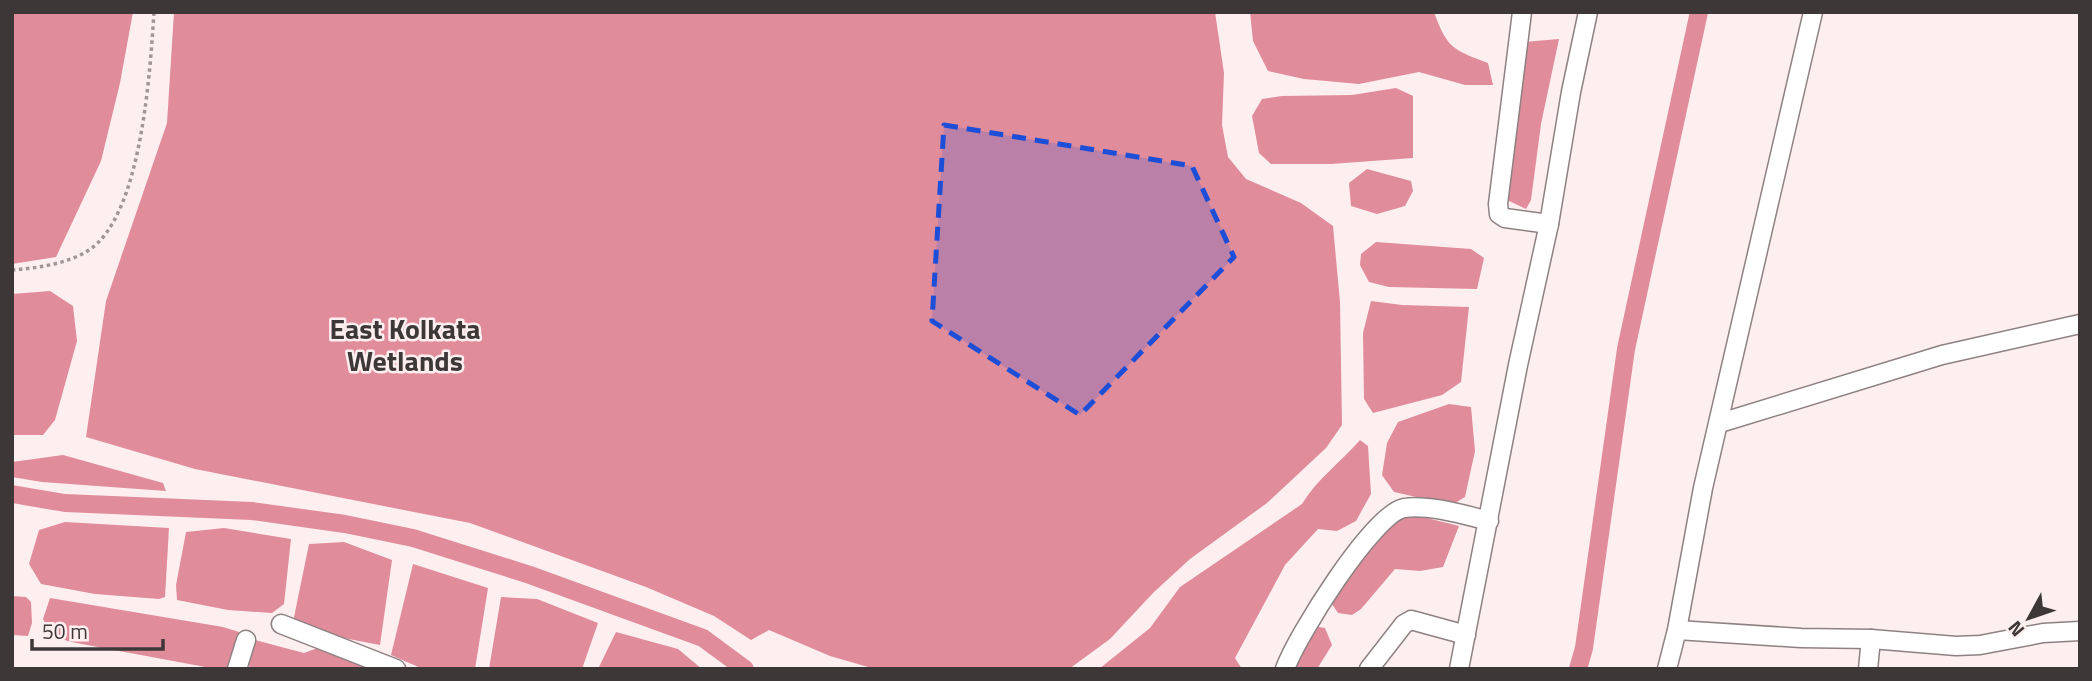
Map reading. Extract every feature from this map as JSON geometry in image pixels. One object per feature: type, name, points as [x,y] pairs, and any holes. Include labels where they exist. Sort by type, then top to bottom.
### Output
[{"type":"street","points":[[1522,12],[1498,204],[1499,214],[1505,218],[1549,224]]},
{"type":"street","points":[[1459,669],[1518,365],[1549,224],[1571,92],[1588,12]]},
{"type":"street","points":[[1667,669],[1677,630],[1703,488],[1813,12]]},
{"type":"street","points":[[1720,423],[1942,355],[2080,324]]},
{"type":"street","points":[[1285,669],[1326,595],[1358,550],[1390,515],[1403,508],[1425,509],[1489,521]]},
{"type":"street","points":[[1369,669],[1404,624],[1411,620],[1466,635]]},
{"type":"street","points":[[281,625],[396,669]]},
{"type":"street","points":[[1677,630],[1801,638],[1871,639],[1956,646],[1980,645],[2043,633],[2080,631]]},
{"type":"street","points":[[1868,669],[1871,639]]},
{"type":"street","points":[[237,669],[246,640]]},
{"type":"path","points":[[12,270],[52,265],[89,250],[104,236],[115,220],[132,177],[140,146],[154,12]]},
{"type":"highlighted area","points":[[944,125],[1192,166],[1234,257],[1080,415],[932,321]]},
{"type":"shaded area","points":[[12,12],[133,12],[120,83],[101,161],[56,257],[12,264]]},
{"type":"shaded area","points":[[174,12],[1215,12],[1224,73],[1222,125],[1228,157],[1246,179],[1301,203],[1333,226],[1340,302],[1342,425],[1326,448],[1267,503],[1190,559],[1153,593],[1110,639],[1069,669],[875,669],[830,656],[769,630],[751,640],[714,616],[646,587],[470,523],[195,469],[86,437],[106,301],[167,123]]},
{"type":"shaded area","points":[[1250,12],[1434,12],[1443,34],[1453,46],[1488,63],[1493,85],[1465,85],[1419,72],[1359,84],[1304,79],[1268,71],[1253,41]]},
{"type":"shaded area","points":[[1559,39],[1541,124],[1531,200],[1526,209],[1505,199],[1524,42]]},
{"type":"shaded area","points":[[1396,88],[1413,96],[1413,158],[1331,164],[1271,164],[1259,153],[1252,116],[1262,99],[1282,96],[1352,95]]},
{"type":"shaded area","points":[[1367,169],[1411,181],[1413,191],[1405,206],[1377,214],[1351,206],[1349,183]]},
{"type":"shaded area","points":[[1376,242],[1471,249],[1484,258],[1477,289],[1389,287],[1369,282],[1360,265],[1361,254]]},
{"type":"shaded area","points":[[50,291],[73,306],[77,341],[55,420],[43,435],[12,435],[12,294]]},
{"type":"shaded area","points":[[1371,301],[1469,307],[1461,382],[1442,395],[1373,413],[1364,399],[1363,333]]},
{"type":"shaded area","points":[[1449,404],[1471,407],[1475,451],[1465,497],[1452,505],[1394,492],[1382,475],[1387,443],[1398,422]]},
{"type":"shaded area","points":[[1360,440],[1368,446],[1371,494],[1356,521],[1337,531],[1318,529],[1285,565],[1235,658],[1242,669],[1099,669],[1150,628],[1180,587],[1302,504]]},
{"type":"shaded area","points":[[63,455],[163,483],[166,491],[42,482],[12,477],[12,462]]},
{"type":"shaded area","points":[[1415,515],[1459,526],[1443,567],[1420,571],[1395,569],[1361,609],[1352,615],[1338,613],[1330,601],[1389,518]]},
{"type":"shaded area","points":[[65,522],[169,528],[165,597],[159,599],[95,594],[41,584],[29,564],[39,530]]},
{"type":"shaded area","points":[[224,528],[291,539],[284,604],[272,613],[228,610],[177,600],[176,585],[186,532]]},
{"type":"shaded area","points":[[344,542],[392,560],[380,645],[333,636],[293,622],[309,544]]},
{"type":"shaded area","points":[[413,564],[488,588],[475,669],[423,669],[391,655]]},
{"type":"shaded area","points":[[12,596],[26,597],[31,602],[32,623],[28,636],[12,635]]},
{"type":"shaded area","points":[[501,597],[537,599],[598,623],[582,669],[489,669]]},
{"type":"shaded area","points":[[50,598],[239,632],[227,669],[216,669],[71,642],[52,636],[43,619]]},
{"type":"shaded area","points":[[1313,626],[1325,628],[1332,645],[1317,669],[1289,669]]},
{"type":"shaded area","points":[[616,632],[678,649],[702,669],[598,669]]},
{"type":"shaded area","points":[[255,640],[304,653],[323,646],[369,669],[256,669],[243,664]]},
{"type":"waterway","points":[[1578,669],[1584,648],[1626,349],[1699,12]]},
{"type":"waterway","points":[[12,494],[65,503],[252,511],[345,524],[413,538],[530,575],[703,638],[745,669]]},
{"type":"district","name":"East Kolkata Wetlands","points":[[405,345]]}]
